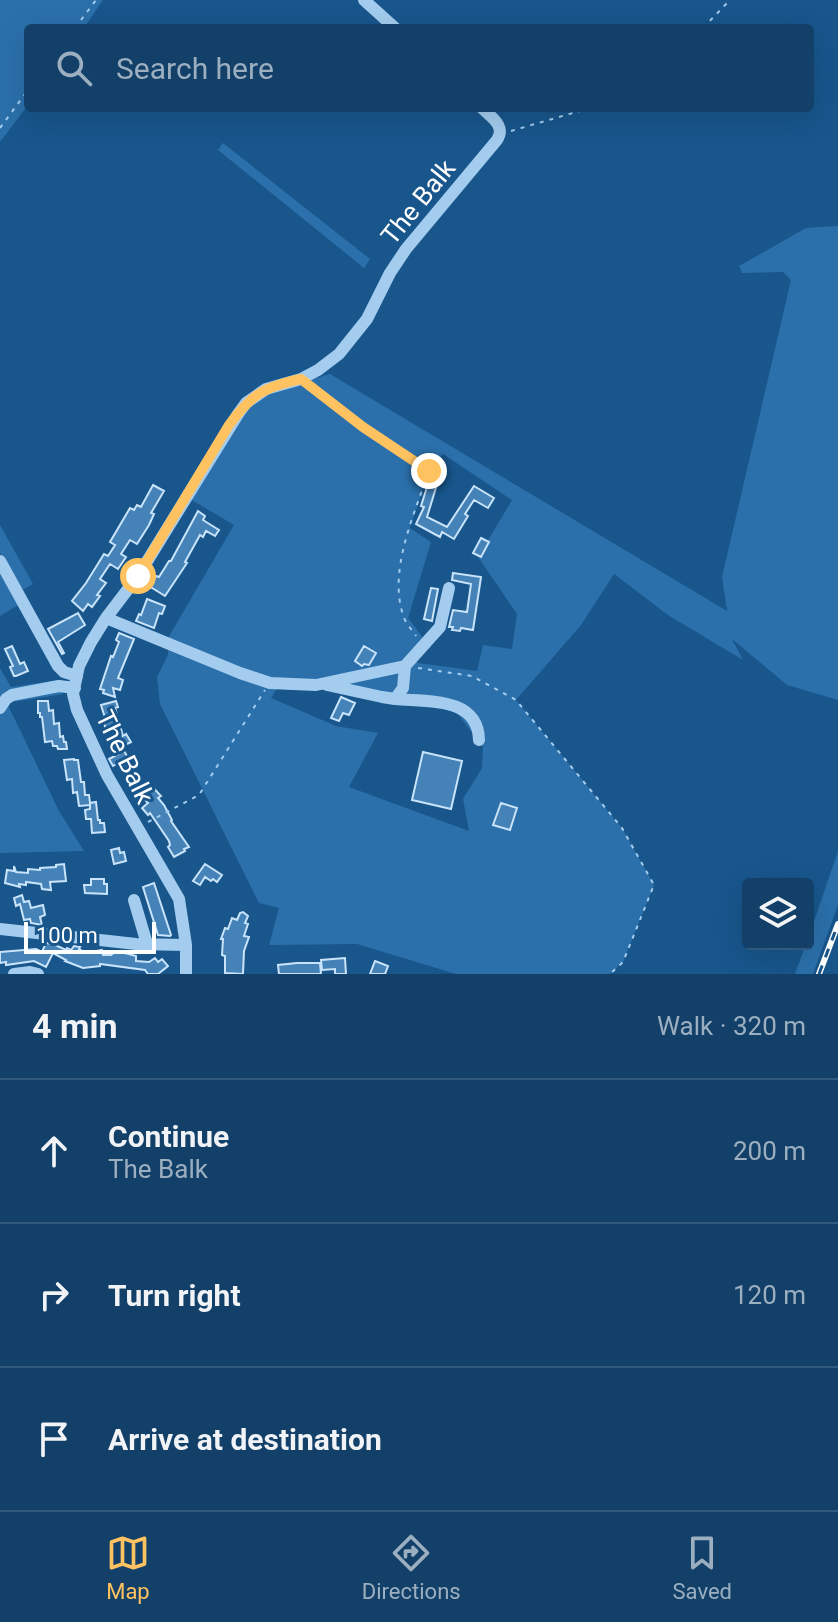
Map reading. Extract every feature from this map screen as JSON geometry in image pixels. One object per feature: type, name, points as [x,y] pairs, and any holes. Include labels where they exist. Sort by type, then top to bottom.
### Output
[{"type":"street","points":[[364,0],[391,24]]},
{"type":"street","points":[[486,112],[499,124],[502,133]]},
{"type":"street","name":"The Balk","points":[[186,974],[186,945],[179,899],[107,775],[74,702],[84,654],[106,618],[138,576],[246,403],[266,389],[301,379],[339,354],[358,331],[406,249],[502,133]]},
{"type":"street","points":[[0,561],[58,666],[76,682]]},
{"type":"street","points":[[106,618],[270,683],[316,685],[405,666],[443,623],[449,588]]},
{"type":"street","points":[[395,699],[403,688],[405,666]]},
{"type":"street","points":[[0,708],[12,695],[76,682]]},
{"type":"street","points":[[323,684],[395,699],[446,703],[460,708],[476,723],[479,740]]},
{"type":"street","points":[[134,900],[147,944]]},
{"type":"street","points":[[0,929],[186,945]]},
{"type":"street","points":[[17,974],[38,974]]},
{"type":"path","points":[[78,24],[96,0]]},
{"type":"path","points":[[707,24],[730,0]]},
{"type":"path","points":[[0,128],[24,95]]},
{"type":"path","points":[[502,133],[578,112]]},
{"type":"path","points":[[301,379],[363,427],[429,471],[401,561],[399,594],[405,620],[424,647]]},
{"type":"path","points":[[405,666],[472,676],[516,700],[622,828],[654,885],[623,962],[610,974]]},
{"type":"path","points":[[136,828],[199,795],[270,683]]},
{"type":"shaded area","points":[[0,0],[103,0],[87,24],[24,24],[24,110],[0,142]]},
{"type":"shaded area","points":[[223,143],[370,259],[364,268],[218,150]]},
{"type":"shaded area","points":[[838,226],[838,700],[787,685],[732,639],[743,660],[668,615],[614,574],[581,625],[516,700],[622,828],[654,885],[623,962],[610,974],[456,974],[357,944],[269,945],[279,908],[259,903],[160,704],[157,677],[168,655],[168,638],[234,525],[190,499],[250,405],[268,393],[330,374],[727,611],[722,577],[791,280],[783,272],[742,273],[739,266],[806,228]],"holes":[[[443,454],[512,500],[478,557],[517,614],[512,649],[483,645],[477,671],[418,663],[410,656],[424,639],[408,618],[431,542],[410,528],[429,472]],[[277,689],[325,689],[457,713],[483,747],[482,768],[463,799],[469,831],[349,787],[378,733],[336,726],[271,698]]]},
{"type":"shaded area","points":[[0,525],[33,584],[21,591],[0,553]]},
{"type":"shaded area","points":[[0,570],[20,604],[0,616]]},
{"type":"shaded area","points":[[0,668],[11,687],[58,680],[63,694],[7,703],[59,811],[84,851],[0,853]]},
{"type":"shaded area","points":[[838,851],[838,905],[813,974],[795,974],[804,950],[814,950],[814,921]]},
{"type":"building","points":[[440,468],[427,517],[447,527],[474,486],[494,498],[488,508],[474,500],[454,539],[442,532],[440,537],[416,524],[424,507],[421,506],[427,487]]},
{"type":"building","points":[[153,485],[164,491],[151,513],[154,514],[149,525],[137,544],[130,540],[121,554],[126,557],[118,569],[110,564],[100,579],[106,583],[97,595],[100,596],[92,607],[88,604],[83,611],[72,601],[104,554],[108,556],[115,545],[110,542],[130,508],[141,507]]},
{"type":"building","points":[[198,511],[205,516],[203,520],[219,530],[215,536],[206,531],[203,537],[200,535],[187,563],[165,596],[149,586],[171,561]]},
{"type":"building","points":[[481,538],[489,542],[481,557],[473,553]]},
{"type":"building","points":[[453,573],[481,577],[473,630],[452,630],[453,627],[449,627],[453,610],[467,612],[471,584],[452,580]]},
{"type":"building","points":[[431,588],[438,589],[432,621],[424,619]]},
{"type":"building","points":[[147,599],[165,606],[154,628],[136,621]]},
{"type":"building","points":[[78,613],[85,625],[58,642],[62,654],[48,629]]},
{"type":"building","points":[[119,633],[134,639],[118,678],[123,680],[120,690],[113,688],[115,697],[100,689],[119,642],[116,640]]},
{"type":"building","points":[[12,646],[20,664],[24,662],[28,671],[16,676],[5,649]]},
{"type":"building","points":[[364,646],[376,653],[369,665],[362,666],[355,661]]},
{"type":"building","points":[[341,697],[355,703],[349,715],[343,713],[339,721],[331,718]]},
{"type":"building","points":[[38,701],[48,701],[49,711],[53,710],[54,724],[59,723],[60,737],[63,736],[67,749],[58,749],[52,741],[45,742]]},
{"type":"building","points":[[116,701],[123,736],[126,734],[131,742],[117,749],[105,727],[101,705]]},
{"type":"building","points":[[124,751],[135,769],[127,774],[120,762],[113,766],[109,759]]},
{"type":"building","points":[[423,752],[462,761],[451,809],[412,800]]},
{"type":"building","points":[[64,760],[78,760],[85,795],[89,795],[90,803],[96,802],[98,820],[104,823],[105,832],[92,833],[91,819],[86,819],[85,810],[90,809],[90,805],[79,806],[77,792],[73,793],[72,779],[67,780]]},
{"type":"building","points":[[147,781],[161,796],[158,798],[189,847],[174,857],[168,847],[169,841],[150,813],[148,815],[142,808],[148,803],[136,791]]},
{"type":"building","points":[[501,803],[517,808],[510,830],[493,825]]},
{"type":"building","points":[[119,848],[120,853],[124,852],[126,861],[114,864],[111,850]]},
{"type":"building","points":[[64,864],[66,881],[50,882],[51,890],[42,889],[41,884],[26,882],[26,885],[19,884],[20,887],[5,883],[7,870],[14,871],[14,866],[16,872],[28,873],[28,869],[40,870]]},
{"type":"building","points":[[205,864],[222,875],[217,882],[205,877],[200,885],[193,881]]},
{"type":"building","points":[[91,879],[104,879],[107,894],[85,893],[84,885],[91,885]]},
{"type":"building","points":[[154,883],[170,936],[158,935],[143,887]]},
{"type":"building","points":[[22,895],[31,908],[43,905],[45,915],[40,917],[42,925],[31,923],[30,919],[24,920],[20,904],[16,906],[14,898]]},
{"type":"building","points":[[243,912],[248,916],[244,936],[249,937],[244,951],[243,974],[225,973],[221,939],[232,918],[237,920]]},
{"type":"building","points":[[46,943],[66,950],[80,947],[86,953],[102,950],[103,955],[111,955],[121,952],[136,956],[136,961],[149,962],[155,958],[158,962],[162,959],[168,966],[158,974],[100,964],[83,968],[53,953],[46,967],[34,961],[0,963],[0,952],[36,949],[42,952]]},
{"type":"building","points":[[345,958],[346,974],[335,974],[335,969],[322,970],[321,960]]},
{"type":"building","points":[[375,961],[388,966],[385,974],[370,974]]},
{"type":"building","points":[[320,963],[321,974],[279,974],[278,965]]},
{"type":"railway","points":[[819,974],[838,924]]},
{"type":"route","points":[[138,576],[229,425],[246,403],[279,384],[301,379],[363,427],[429,471]]}]
